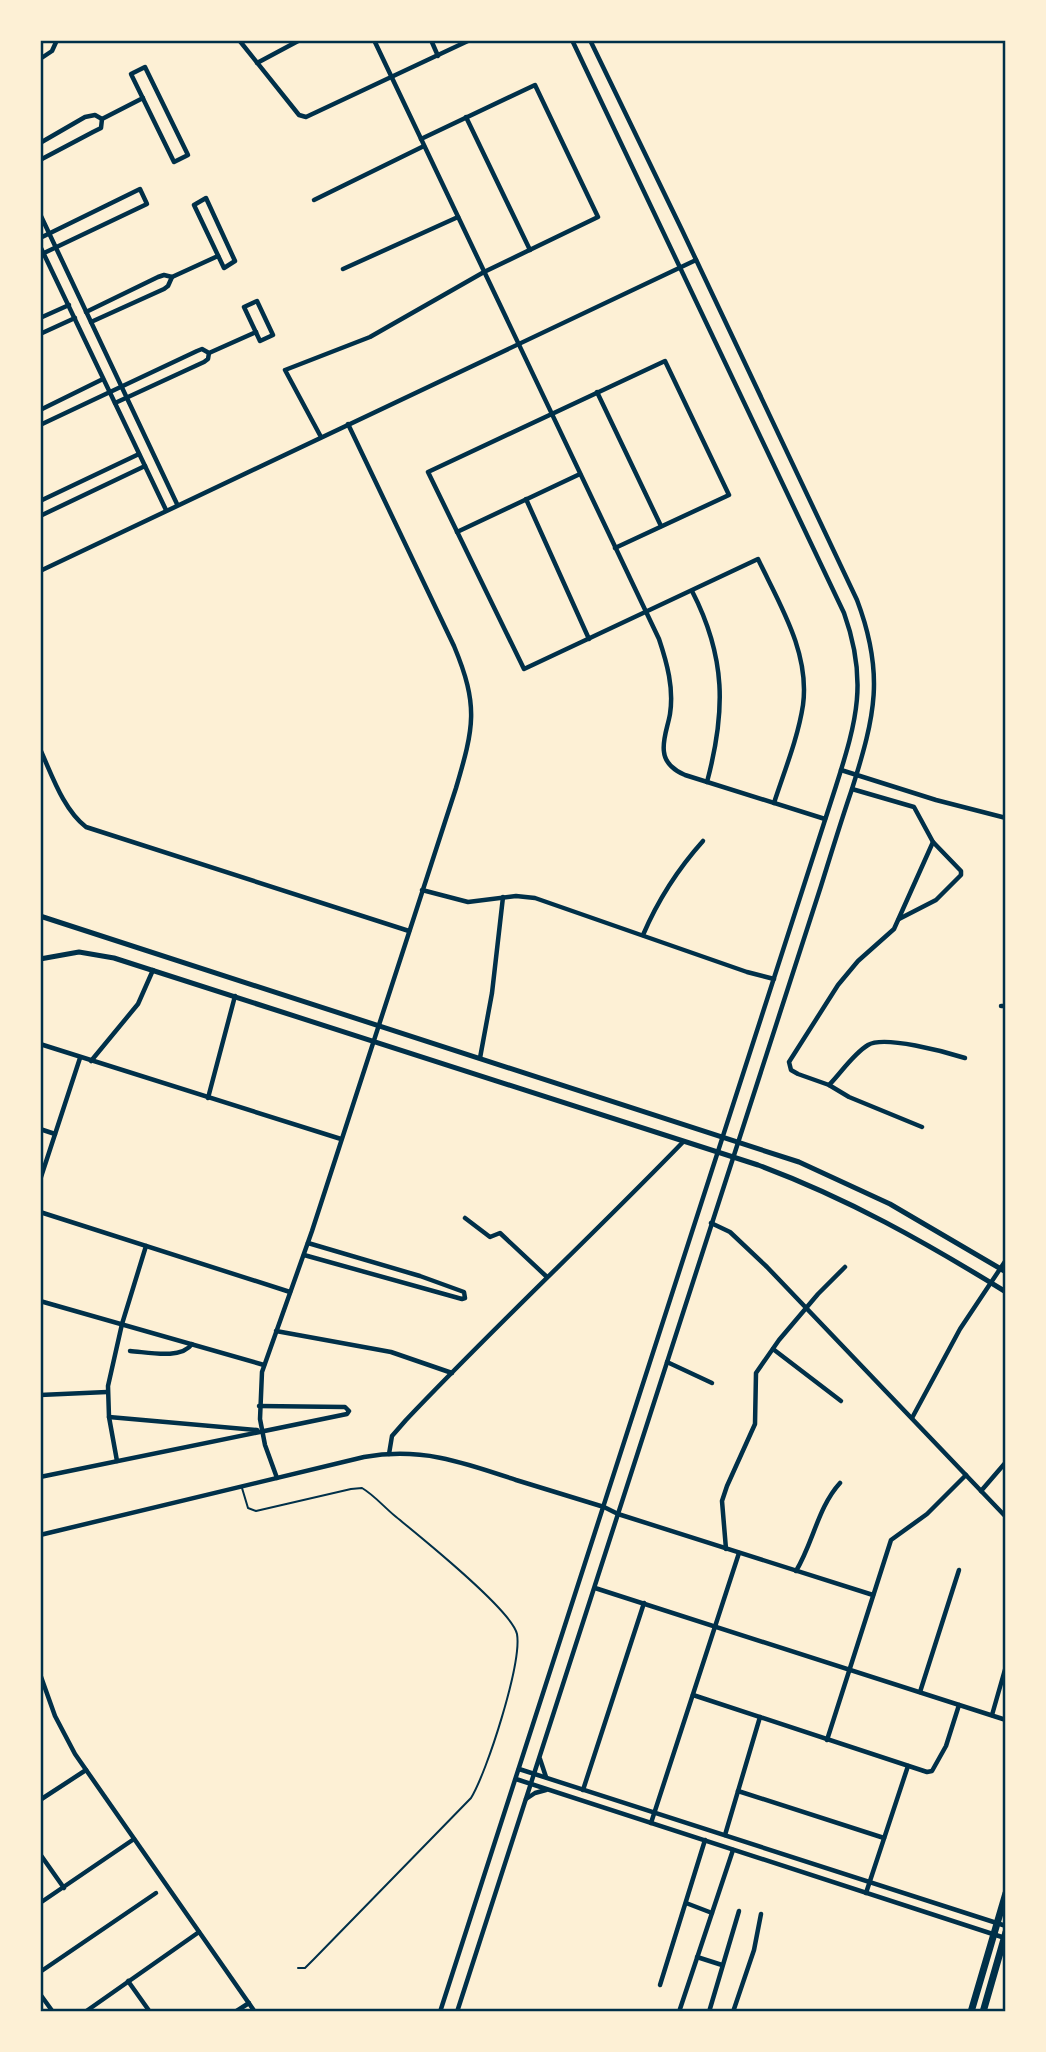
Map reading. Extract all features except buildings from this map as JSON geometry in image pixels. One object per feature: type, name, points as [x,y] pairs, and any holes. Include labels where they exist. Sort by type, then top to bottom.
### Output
[{"type":"main road","points":[[971,2012],[1006,1894]]},
{"type":"main road","points":[[983,2012],[1005,1936]]},
{"type":"street","points":[[40,59],[52,51],[57,40]]},
{"type":"street","points":[[239,40],[302,117],[310,116],[470,40]]},
{"type":"street","points":[[257,63],[300,40]]},
{"type":"street","points":[[374,40],[661,647],[670,683],[671,706],[664,755],[670,765],[679,772],[825,819]]},
{"type":"street","points":[[431,40],[438,56]]},
{"type":"street","points":[[440,2012],[853,733],[858,699],[857,666],[850,629],[835,593],[572,40]]},
{"type":"street","points":[[457,2012],[872,721],[872,650],[863,617],[590,40]]},
{"type":"street","points":[[145,67],[188,155],[174,162],[143,98],[131,74],[145,67]]},
{"type":"street","points":[[321,437],[285,370],[370,337],[484,272],[598,217],[535,85],[421,139]]},
{"type":"street","points":[[102,119],[143,98]]},
{"type":"street","points":[[40,143],[85,117],[95,115],[102,119]]},
{"type":"street","points":[[466,117],[530,250]]},
{"type":"street","points":[[40,160],[101,128],[102,119]]},
{"type":"street","points":[[314,200],[424,146]]},
{"type":"street","points":[[40,238],[140,189],[147,204],[44,254]]},
{"type":"street","points":[[206,198],[236,262],[223,268],[218,256],[194,205],[206,198]]},
{"type":"street","points":[[40,214],[177,504]]},
{"type":"street","points":[[343,269],[458,217]]},
{"type":"street","points":[[40,246],[166,510]]},
{"type":"street","points":[[86,312],[158,277],[172,277],[218,256]]},
{"type":"street","points":[[40,571],[696,260]]},
{"type":"street","points":[[91,322],[164,289],[172,277]]},
{"type":"street","points":[[257,301],[273,335],[260,341],[256,332],[244,307],[257,301]]},
{"type":"street","points":[[40,318],[69,305]]},
{"type":"street","points":[[40,334],[75,318]]},
{"type":"street","points":[[209,353],[256,332]]},
{"type":"street","points":[[40,425],[197,351],[202,349],[209,353]]},
{"type":"street","points":[[115,403],[204,362],[209,353]]},
{"type":"street","points":[[615,548],[729,495],[665,361],[428,472],[524,669],[758,559],[798,646],[804,686],[801,718],[774,803]]},
{"type":"street","points":[[40,410],[103,379]]},
{"type":"street","points":[[597,392],[661,526]]},
{"type":"street","points":[[277,1478],[262,1430],[259,1406],[264,1365],[304,1255],[409,931],[467,750],[473,718],[471,693],[454,646],[348,424]]},
{"type":"street","points":[[40,501],[139,454]]},
{"type":"street","points":[[40,516],[145,466]]},
{"type":"street","points":[[457,532],[580,474]]},
{"type":"street","points":[[526,499],[589,639]]},
{"type":"street","points":[[692,591],[712,639],[720,678],[718,738],[707,782]]},
{"type":"street","points":[[41,750],[65,801],[86,827],[409,931]]},
{"type":"street","points":[[841,770],[1006,818]]},
{"type":"street","points":[[852,789],[914,807],[933,842],[961,871],[961,875],[936,900],[899,919]]},
{"type":"street","points":[[643,935],[667,887],[702,841]]},
{"type":"street","points":[[922,1127],[798,1074],[791,1070],[789,1062],[838,985],[858,961],[889,935],[899,919],[933,842]]},
{"type":"street","points":[[422,890],[468,902],[525,896],[549,902],[747,972],[774,979]]},
{"type":"street","points":[[480,1058],[492,993],[503,897]]},
{"type":"street","points":[[40,916],[799,1161],[860,1188],[1003,1270]]},
{"type":"street","points":[[40,960],[67,953],[90,953],[153,970],[786,1175],[847,1201],[899,1228],[1006,1292]]},
{"type":"street","points":[[91,1061],[138,1004],[153,970]]},
{"type":"street","points":[[208,1098],[235,996]]},
{"type":"street","points":[[829,1085],[864,1048],[874,1042],[889,1041],[965,1058]]},
{"type":"street","points":[[40,1044],[341,1139]]},
{"type":"street","points":[[40,1180],[80,1058]]},
{"type":"street","points":[[40,1129],[55,1133]]},
{"type":"street","points":[[389,1454],[389,1442],[397,1430],[683,1142]]},
{"type":"street","points":[[40,1212],[290,1292]]},
{"type":"street","points":[[465,1218],[490,1237],[500,1233],[547,1277]]},
{"type":"street","points":[[711,1223],[730,1232],[739,1240],[1006,1517]]},
{"type":"street","points":[[304,1255],[462,1300],[466,1296],[464,1292],[420,1276],[308,1243]]},
{"type":"street","points":[[117,1461],[107,1392],[122,1324],[146,1246]]},
{"type":"street","points":[[912,1418],[960,1329],[1003,1270],[1006,1259]]},
{"type":"street","points":[[726,1549],[722,1510],[724,1494],[755,1424],[756,1373],[806,1308],[845,1267]]},
{"type":"street","points":[[40,1301],[264,1365]]},
{"type":"street","points":[[276,1331],[391,1352],[452,1373]]},
{"type":"street","points":[[131,1351],[179,1353],[189,1349],[192,1344]]},
{"type":"street","points":[[773,1349],[841,1401]]},
{"type":"street","points":[[667,1362],[712,1383]]},
{"type":"street","points":[[40,1395],[107,1392]]},
{"type":"street","points":[[40,1477],[347,1414],[349,1411],[345,1407],[259,1406]]},
{"type":"street","points":[[109,1417],[262,1430]]},
{"type":"street","points":[[40,1535],[364,1457],[420,1454],[447,1457],[873,1595]]},
{"type":"street","points":[[981,1491],[1006,1462]]},
{"type":"street","points":[[827,1740],[891,1540],[927,1514],[966,1475]]},
{"type":"street","points":[[796,1571],[810,1545],[826,1501],[840,1483]]},
{"type":"street","points":[[651,1823],[739,1553]]},
{"type":"street","points":[[920,1692],[959,1570]]},
{"type":"street","points":[[595,1588],[1006,1720]]},
{"type":"street","points":[[583,1790],[644,1603]]},
{"type":"street","points":[[992,1715],[1006,1667]]},
{"type":"street","points":[[40,1674],[63,1733],[86,1770],[255,2012]]},
{"type":"street","points":[[693,1695],[908,1766],[932,1771],[946,1746],[959,1705]]},
{"type":"street","points":[[725,1835],[760,1717]]},
{"type":"street","points":[[540,1756],[541,1768],[546,1778]]},
{"type":"street","points":[[866,1894],[908,1766]]},
{"type":"street","points":[[519,1769],[1006,1926]]},
{"type":"street","points":[[40,1800],[86,1770]]},
{"type":"street","points":[[516,1779],[866,1894],[994,1935],[1005,1936]]},
{"type":"street","points":[[526,1800],[535,1793],[549,1790]]},
{"type":"street","points":[[738,1791],[884,1839]]},
{"type":"street","points":[[40,1903],[134,1839]]},
{"type":"street","points":[[660,1985],[705,1840]]},
{"type":"street","points":[[679,2012],[733,1850]]},
{"type":"street","points":[[40,1854],[64,1888]]},
{"type":"street","points":[[40,1972],[156,1893]]},
{"type":"street","points":[[686,1903],[712,1913]]},
{"type":"street","points":[[709,2012],[739,1911]]},
{"type":"street","points":[[733,2012],[754,1950],[761,1914]]},
{"type":"street","points":[[85,2012],[199,1932]]},
{"type":"street","points":[[697,1957],[722,1965]]},
{"type":"street","points":[[128,1981],[150,2012]]},
{"type":"street","points":[[40,1994],[53,2012]]},
{"type":"street","points":[[235,2012],[249,2003]]},
{"type":"lane","points":[[242,1487],[248,1508],[256,1511],[362,1488],[455,1566],[511,1621],[517,1636],[513,1672],[491,1754],[471,1798],[314,1959],[304,1968],[298,1968]]}]
